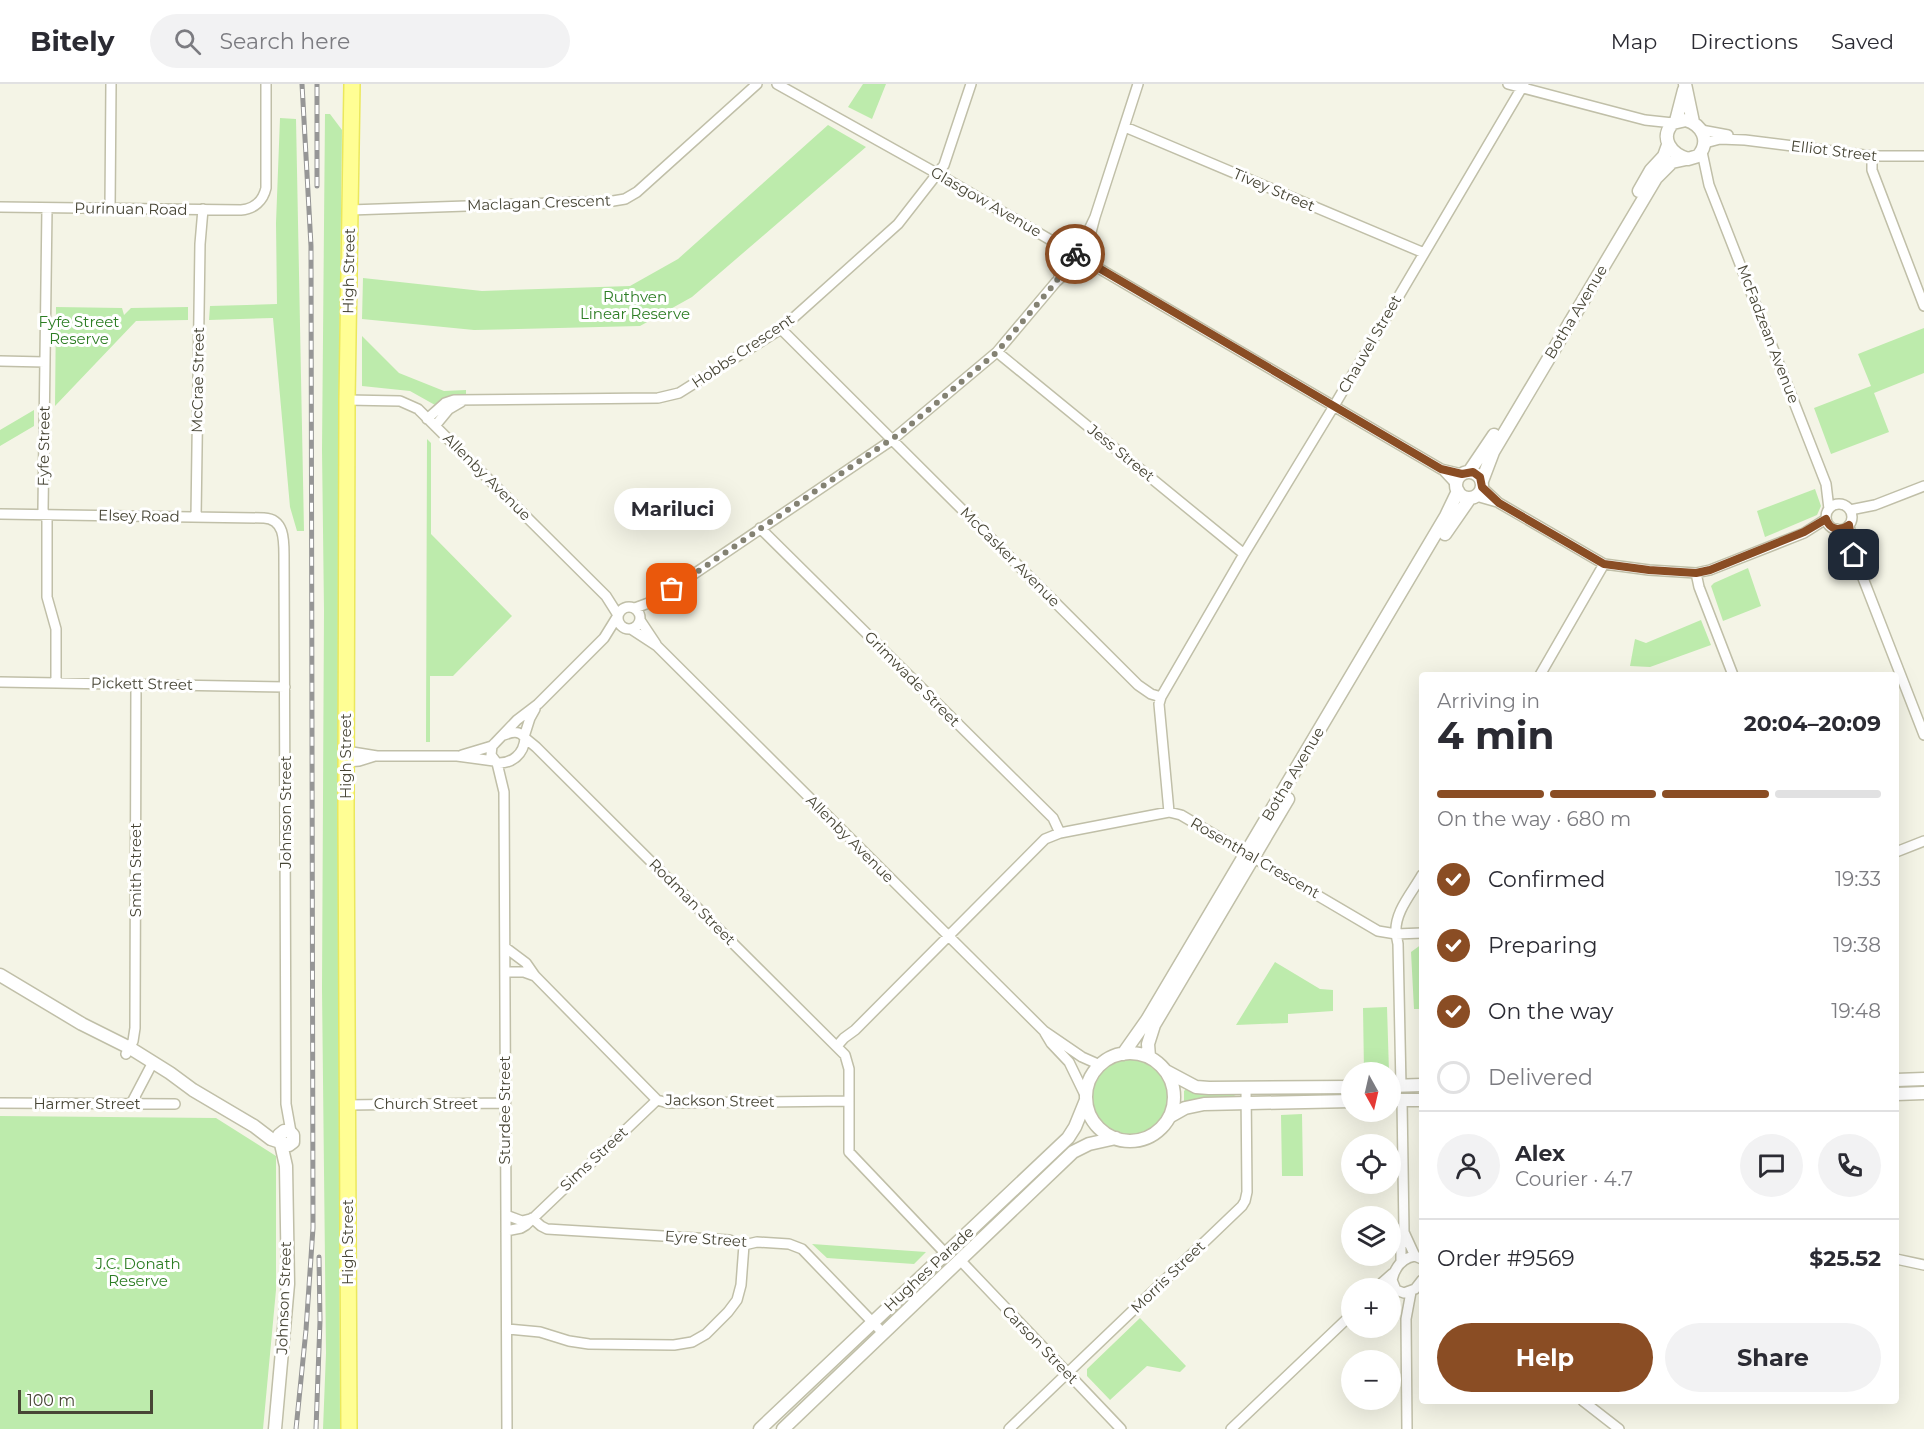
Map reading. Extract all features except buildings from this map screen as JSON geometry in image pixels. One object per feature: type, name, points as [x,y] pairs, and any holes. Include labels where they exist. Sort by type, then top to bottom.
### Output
[{"type":"main road","name":"High Street","points":[[349,1429],[346,756],[347,400],[352,84]]},
{"type":"street","points":[[110,208],[111,84]]},
{"type":"street","name":"Purinuan Road","points":[[0,207],[245,210],[259,202],[266,188],[266,84]]},
{"type":"street","name":"Maclagan Crescent","points":[[350,210],[625,199],[637,192],[757,84]]},
{"type":"street","name":"Glasgow Avenue","points":[[777,84],[938,174],[1461,480]]},
{"type":"street","name":"Hobbs Crescent","points":[[431,422],[466,400],[658,398],[679,393],[781,329],[898,224],[938,174],[948,157],[971,84]]},
{"type":"street","points":[[604,638],[638,625],[640,618],[654,601],[892,440],[997,352],[1056,282],[1082,259],[1138,84]]},
{"type":"street","points":[[1508,84],[1523,86],[1646,120],[1671,130]]},
{"type":"street","name":"Chauvel Street","points":[[1161,697],[1523,86]]},
{"type":"street","points":[[1685,86],[1704,148],[1694,158],[1687,159],[1674,152],[1671,130],[1685,86]]},
{"type":"street","points":[[1671,130],[1686,120],[1697,126]]},
{"type":"street","name":"Elliot Street","points":[[1697,126],[1745,140]]},
{"type":"street","name":"Tivey Street","points":[[1125,127],[1424,253]]},
{"type":"street","name":"Botha Avenue","points":[[1123,1054],[1189,957],[1250,855],[1390,618],[1446,516],[1461,480],[1486,448],[1527,386],[1622,227],[1651,170],[1666,153],[1671,130]]},
{"type":"street","name":"Elliot Street","points":[[1704,148],[1720,139],[1872,156],[1924,156]]},
{"type":"street","name":"McFadzean Avenue","points":[[1704,148],[1709,185]]},
{"type":"street","points":[[1872,156],[1872,170],[1924,306]]},
{"type":"street","name":"Botha Avenue","points":[[1622,227],[1663,169],[1672,162],[1687,159]]},
{"type":"street","name":"McFadzean Avenue","points":[[1687,159],[1698,168],[1709,185],[1826,484],[1831,521],[1854,555]]},
{"type":"street","name":"Fyfe Street","points":[[47,208],[43,510],[47,520],[47,597],[56,629],[56,683]]},
{"type":"street","name":"McCrae Street","points":[[196,517],[200,209]]},
{"type":"street","points":[[1056,282],[1072,253],[1085,238],[1095,217]]},
{"type":"street","name":"McCasker Avenue","points":[[781,329],[1138,685],[1150,694],[1161,697]]},
{"type":"street","name":"Jess Street","points":[[997,352],[1244,554]]},
{"type":"street","points":[[0,361],[45,362]]},
{"type":"street","name":"Botha Avenue","points":[[1390,618],[1451,523],[1477,491],[1493,452],[1527,386]]},
{"type":"street","name":"Allenby Avenue","points":[[347,400],[400,401],[418,409],[606,596],[617,616]]},
{"type":"street","points":[[1477,491],[1477,474],[1461,480],[1463,496],[1477,491],[1604,564],[1649,570],[1696,573],[1710,570],[1831,521]]},
{"type":"street","name":"McFadzean Avenue","points":[[1826,484],[1848,515],[1854,555],[1924,735]]},
{"type":"street","points":[[1831,521],[1842,529],[1848,515],[1924,486]]},
{"type":"street","points":[[1831,521],[1836,505],[1848,515]]},
{"type":"street","name":"Elsey Road","points":[[0,514],[269,518],[277,522]]},
{"type":"street","name":"Johnson Street","points":[[275,1429],[288,1284],[285,1138],[284,546],[277,522]]},
{"type":"street","name":"Grimwade Street","points":[[760,528],[1053,818],[1060,833]]},
{"type":"street","points":[[1542,672],[1604,564]]},
{"type":"street","points":[[1696,573],[1699,587],[1732,672]]},
{"type":"street","name":"Allenby Avenue","points":[[606,596],[630,607]]},
{"type":"street","points":[[457,756],[492,746],[604,638],[619,612],[654,601]]},
{"type":"street","points":[[630,607],[639,612],[640,618]]},
{"type":"street","points":[[617,616],[618,623],[627,628]]},
{"type":"street","name":"Allenby Avenue","points":[[640,618],[657,646],[1044,1031],[1090,1062],[1100,1065]]},
{"type":"street","name":"Allenby Avenue","points":[[627,628],[657,646]]},
{"type":"street","name":"Pickett Street","points":[[0,682],[285,687]]},
{"type":"street","name":"Smith Street","points":[[128,1051],[135,1029],[136,684]]},
{"type":"street","points":[[960,1260],[946,1254],[849,1152],[848,1064],[845,1055],[838,1048],[844,1038],[855,1030],[949,937],[1045,839],[1060,833],[1169,813],[1161,697]]},
{"type":"street","points":[[346,756],[457,756],[495,762],[510,761],[521,753],[530,717],[537,704]]},
{"type":"street","points":[[504,735],[513,732],[525,738]]},
{"type":"street","name":"Rodman Street","points":[[525,738],[838,1048]]},
{"type":"street","points":[[492,746],[491,755],[495,762]]},
{"type":"street","points":[[521,753],[548,759]]},
{"type":"street","name":"Sturdee Street","points":[[507,1429],[504,792],[510,761]]},
{"type":"street","name":"Sturdee Street","points":[[495,762],[504,792]]},
{"type":"street","name":"Rosenthal Crescent","points":[[1169,813],[1181,815],[1378,931],[1396,934],[1419,933]]},
{"type":"street","points":[[1899,851],[1924,841]]},
{"type":"street","points":[[1396,1062],[1398,944],[1396,926],[1398,915],[1419,880]]},
{"type":"street","name":"Jackson Street","points":[[506,948],[526,963],[535,976],[657,1100],[668,1103],[849,1101]]},
{"type":"street","name":"Botha Avenue","points":[[1149,1057],[1148,1044],[1154,1025],[1189,957]]},
{"type":"street","points":[[506,972],[524,972],[535,976]]},
{"type":"street","points":[[0,975],[82,1024],[106,1042],[128,1051],[151,1065],[167,1079],[193,1090],[254,1126],[271,1139],[285,1138]]},
{"type":"street","name":"Allenby Avenue","points":[[1044,1031],[1051,1043],[1069,1062],[1086,1098]]},
{"type":"street","points":[[1069,1062],[1077,1054]]},
{"type":"street","points":[[1165,1070],[1174,1093],[1173,1105],[1164,1125],[1147,1138],[1136,1140],[1116,1138],[1095,1124],[1089,1113],[1086,1098],[1088,1085],[1100,1065],[1108,1059],[1123,1054],[1149,1057],[1165,1070],[1196,1087],[1341,1087]]},
{"type":"street","points":[[131,1104],[151,1065]]},
{"type":"street","points":[[1899,1080],[1924,1079]]},
{"type":"street","points":[[1401,1086],[1419,1085]]},
{"type":"street","name":"Morris Street","points":[[1008,1429],[1245,1202],[1247,1192],[1246,1088]]},
{"type":"street","points":[[1899,1094],[1924,1093]]},
{"type":"street","name":"Hughes Parade","points":[[760,1429],[1068,1138],[1075,1127],[1086,1098]]},
{"type":"street","name":"Sims Street","points":[[506,1231],[526,1225],[657,1100]]},
{"type":"street","points":[[1401,1100],[1419,1100]]},
{"type":"street","points":[[1169,1117],[1185,1108],[1198,1105],[1341,1101]]},
{"type":"street","name":"Harmer Street","points":[[0,1103],[175,1104]]},
{"type":"street","name":"Church Street","points":[[347,1105],[504,1103]]},
{"type":"street","points":[[1397,1122],[1404,1232],[1401,1242]]},
{"type":"street","name":"Hughes Parade","points":[[783,1429],[1073,1152],[1089,1144],[1116,1138]]},
{"type":"street","points":[[506,1215],[522,1221],[531,1219]]},
{"type":"street","name":"Eyre Street","points":[[531,1219],[547,1229],[729,1240],[744,1245],[757,1242],[789,1244],[798,1247],[883,1334]]},
{"type":"street","points":[[1401,1262],[1406,1258],[1419,1257],[1404,1232]]},
{"type":"street","points":[[507,1329],[540,1332],[569,1341],[589,1344],[674,1345],[692,1342],[706,1334],[737,1300],[741,1285],[744,1245]]},
{"type":"street","points":[[1899,1259],[1924,1265]]},
{"type":"street","name":"Carson Street","points":[[960,1260],[1121,1429]]},
{"type":"street","points":[[1388,1278],[1398,1266]]},
{"type":"street","points":[[1393,1278],[1394,1273]]},
{"type":"street","points":[[1401,1292],[1404,1293],[1418,1286]]},
{"type":"street","points":[[1407,1429],[1406,1319],[1418,1286]]},
{"type":"street","points":[[1401,1307],[1406,1319]]},
{"type":"street","points":[[1231,1429],[1341,1324]]},
{"type":"street","points":[[1587,1404],[1619,1429]]},
{"type":"green space","points":[[863,84],[886,84],[872,119],[848,107]]},
{"type":"green space","points":[[325,114],[330,114],[342,130],[338,707],[340,1429],[323,1429],[326,1353],[322,989],[324,610],[322,450]]},
{"type":"green space","points":[[280,118],[296,119],[304,531],[297,531],[290,507],[273,318],[209,320],[210,306],[277,304],[276,223]]},
{"type":"green space","name":"Ruthven Linear Reserve","points":[[828,125],[866,147],[692,297],[640,326],[474,330],[362,319],[363,278],[482,291],[630,286],[678,259]]},
{"type":"green space","name":"Fyfe Street Reserve","points":[[56,307],[122,308],[124,315],[131,308],[188,307],[188,320],[136,321],[55,406]]},
{"type":"green space","points":[[1924,328],[1924,373],[1874,393],[1889,432],[1831,454],[1814,408],[1871,386],[1858,354]]},
{"type":"green space","points":[[362,336],[399,373],[444,391],[466,390],[466,394],[445,399],[435,405],[410,391],[362,386]]},
{"type":"green space","points":[[34,410],[34,426],[0,446],[0,430]]},
{"type":"green space","points":[[427,439],[431,443],[431,534],[512,616],[453,676],[430,676],[430,742],[426,742]]},
{"type":"green space","points":[[1815,489],[1821,506],[1817,515],[1765,537],[1757,511]]},
{"type":"green space","points":[[1748,568],[1761,606],[1723,621],[1711,586]]},
{"type":"green space","points":[[1701,620],[1711,645],[1650,667],[1630,666],[1635,639],[1646,643]]},
{"type":"green space","points":[[1419,946],[1419,1009],[1414,1009],[1411,952]]},
{"type":"green space","points":[[1275,962],[1320,989],[1333,990],[1333,1011],[1288,1014],[1288,1023],[1236,1025]]},
{"type":"green space","points":[[1387,1007],[1389,1062],[1364,1062],[1363,1008]]},
{"type":"green space","points":[[1122,1057],[1138,1057],[1159,1068],[1170,1089],[1170,1105],[1159,1126],[1138,1137],[1122,1137],[1108,1131],[1096,1119],[1090,1105],[1090,1089],[1096,1075],[1108,1063]]},
{"type":"green space","points":[[1186,1089],[1228,1093],[1239,1098],[1184,1104]]},
{"type":"green space","points":[[1302,1114],[1303,1176],[1282,1176],[1281,1115]]},
{"type":"green space","name":"J.C. Donath Reserve","points":[[0,1116],[216,1118],[276,1156],[276,1290],[263,1429],[0,1429]]},
{"type":"green space","points":[[812,1244],[926,1252],[914,1264],[827,1258]]},
{"type":"green space","points":[[1140,1318],[1186,1366],[1180,1372],[1147,1366],[1110,1400],[1087,1376],[1087,1369]]},
{"type":"railway","points":[[296,1429],[313,1228],[311,246],[302,84]]},
{"type":"railway","points":[[317,84],[317,186]]},
{"type":"railway","points":[[316,1429],[320,1321],[319,1257]]},
{"type":"way so far","points":[[672,589],[902,432],[997,352],[1056,282],[1072,253],[1075,254]]},
{"type":"place","name":"Mariluci","points":[[672,589]]},
{"type":"route","points":[[1075,254],[1441,469],[1462,474],[1469,472],[1477,474],[1482,481],[1482,487],[1499,503],[1604,564],[1649,570],[1702,572],[1804,532],[1826,519],[1831,527],[1837,529],[1846,528],[1849,525],[1854,555]]}]
